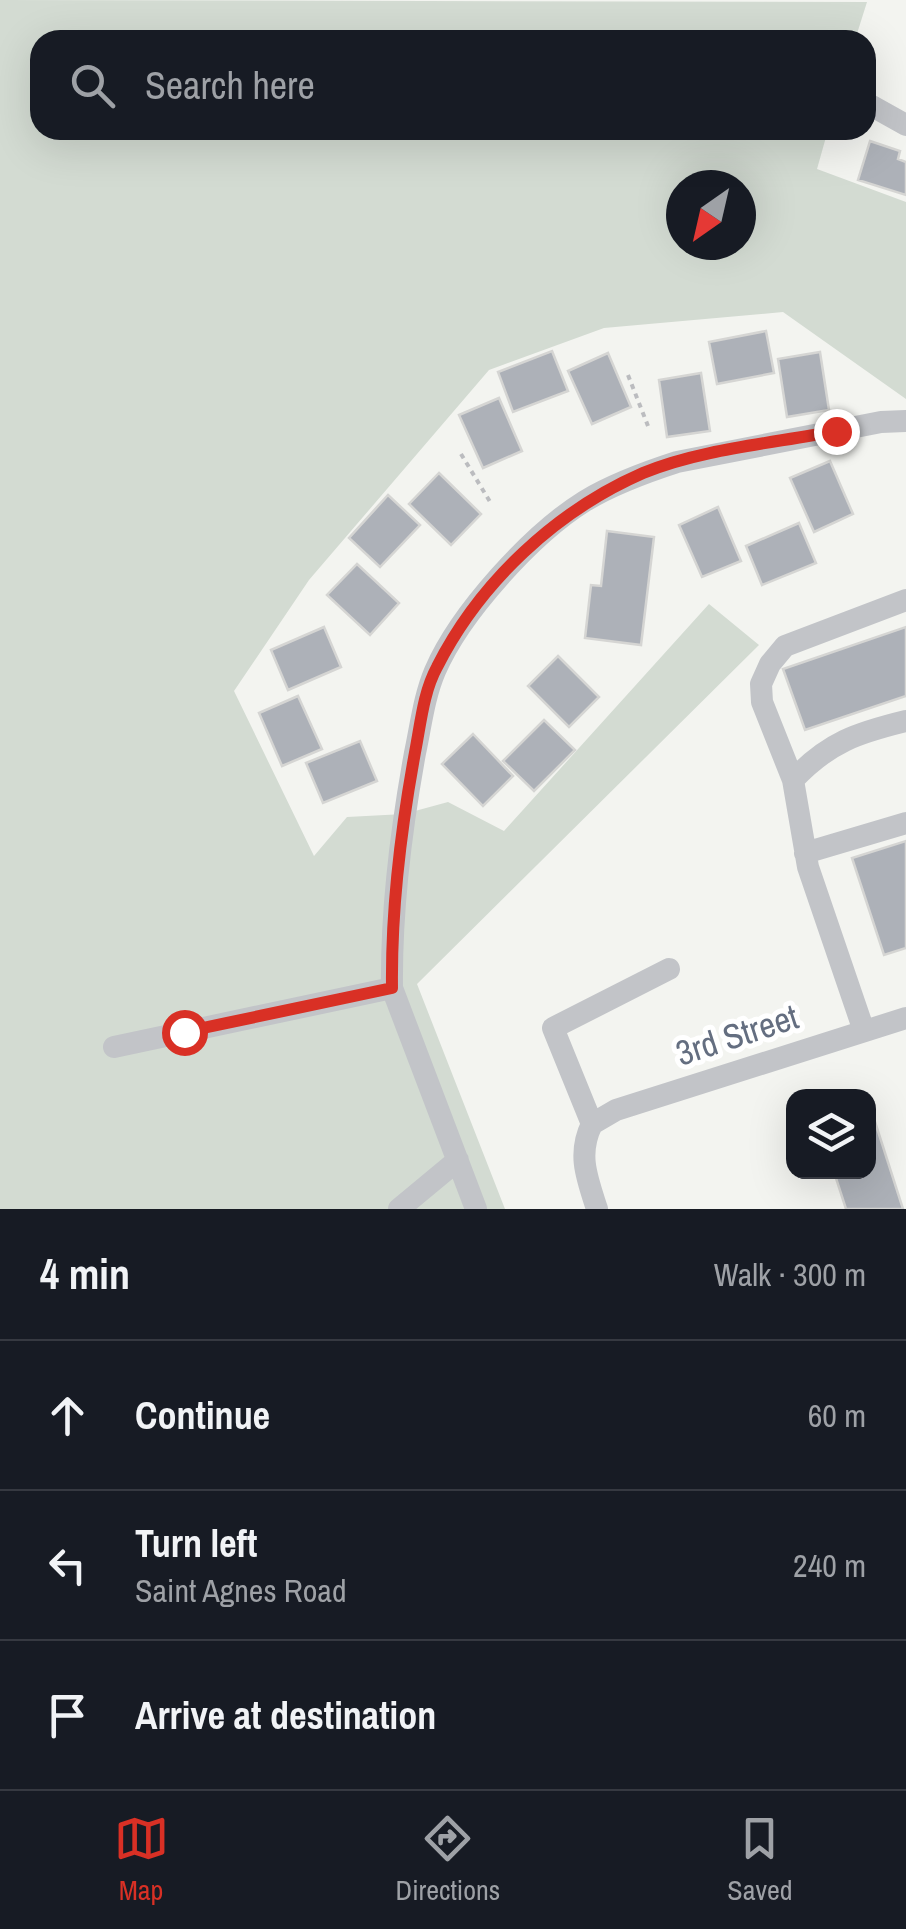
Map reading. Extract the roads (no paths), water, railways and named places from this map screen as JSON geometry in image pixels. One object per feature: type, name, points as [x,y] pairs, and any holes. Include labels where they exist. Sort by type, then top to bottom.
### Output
[{"type":"lane","points":[[876,108],[906,125]]},
{"type":"lane","points":[[476,1209],[392,988],[401,828],[427,692],[436,667],[478,602],[527,548],[585,501],[645,472],[677,462],[882,422],[906,421]]},
{"type":"lane","points":[[864,1031],[805,853],[794,780],[762,702],[761,684],[770,664],[785,646],[906,600]]},
{"type":"lane","points":[[794,780],[816,756],[860,732],[906,721]]},
{"type":"lane","points":[[805,853],[906,822]]},
{"type":"lane","points":[[597,1209],[582,1159],[582,1143],[592,1124],[553,1028],[670,970]]},
{"type":"lane","points":[[114,1047],[392,988]]},
{"type":"lane","name":"3rd Street","points":[[592,1124],[616,1110],[906,1018]]},
{"type":"lane","points":[[399,1209],[458,1160]]}]
